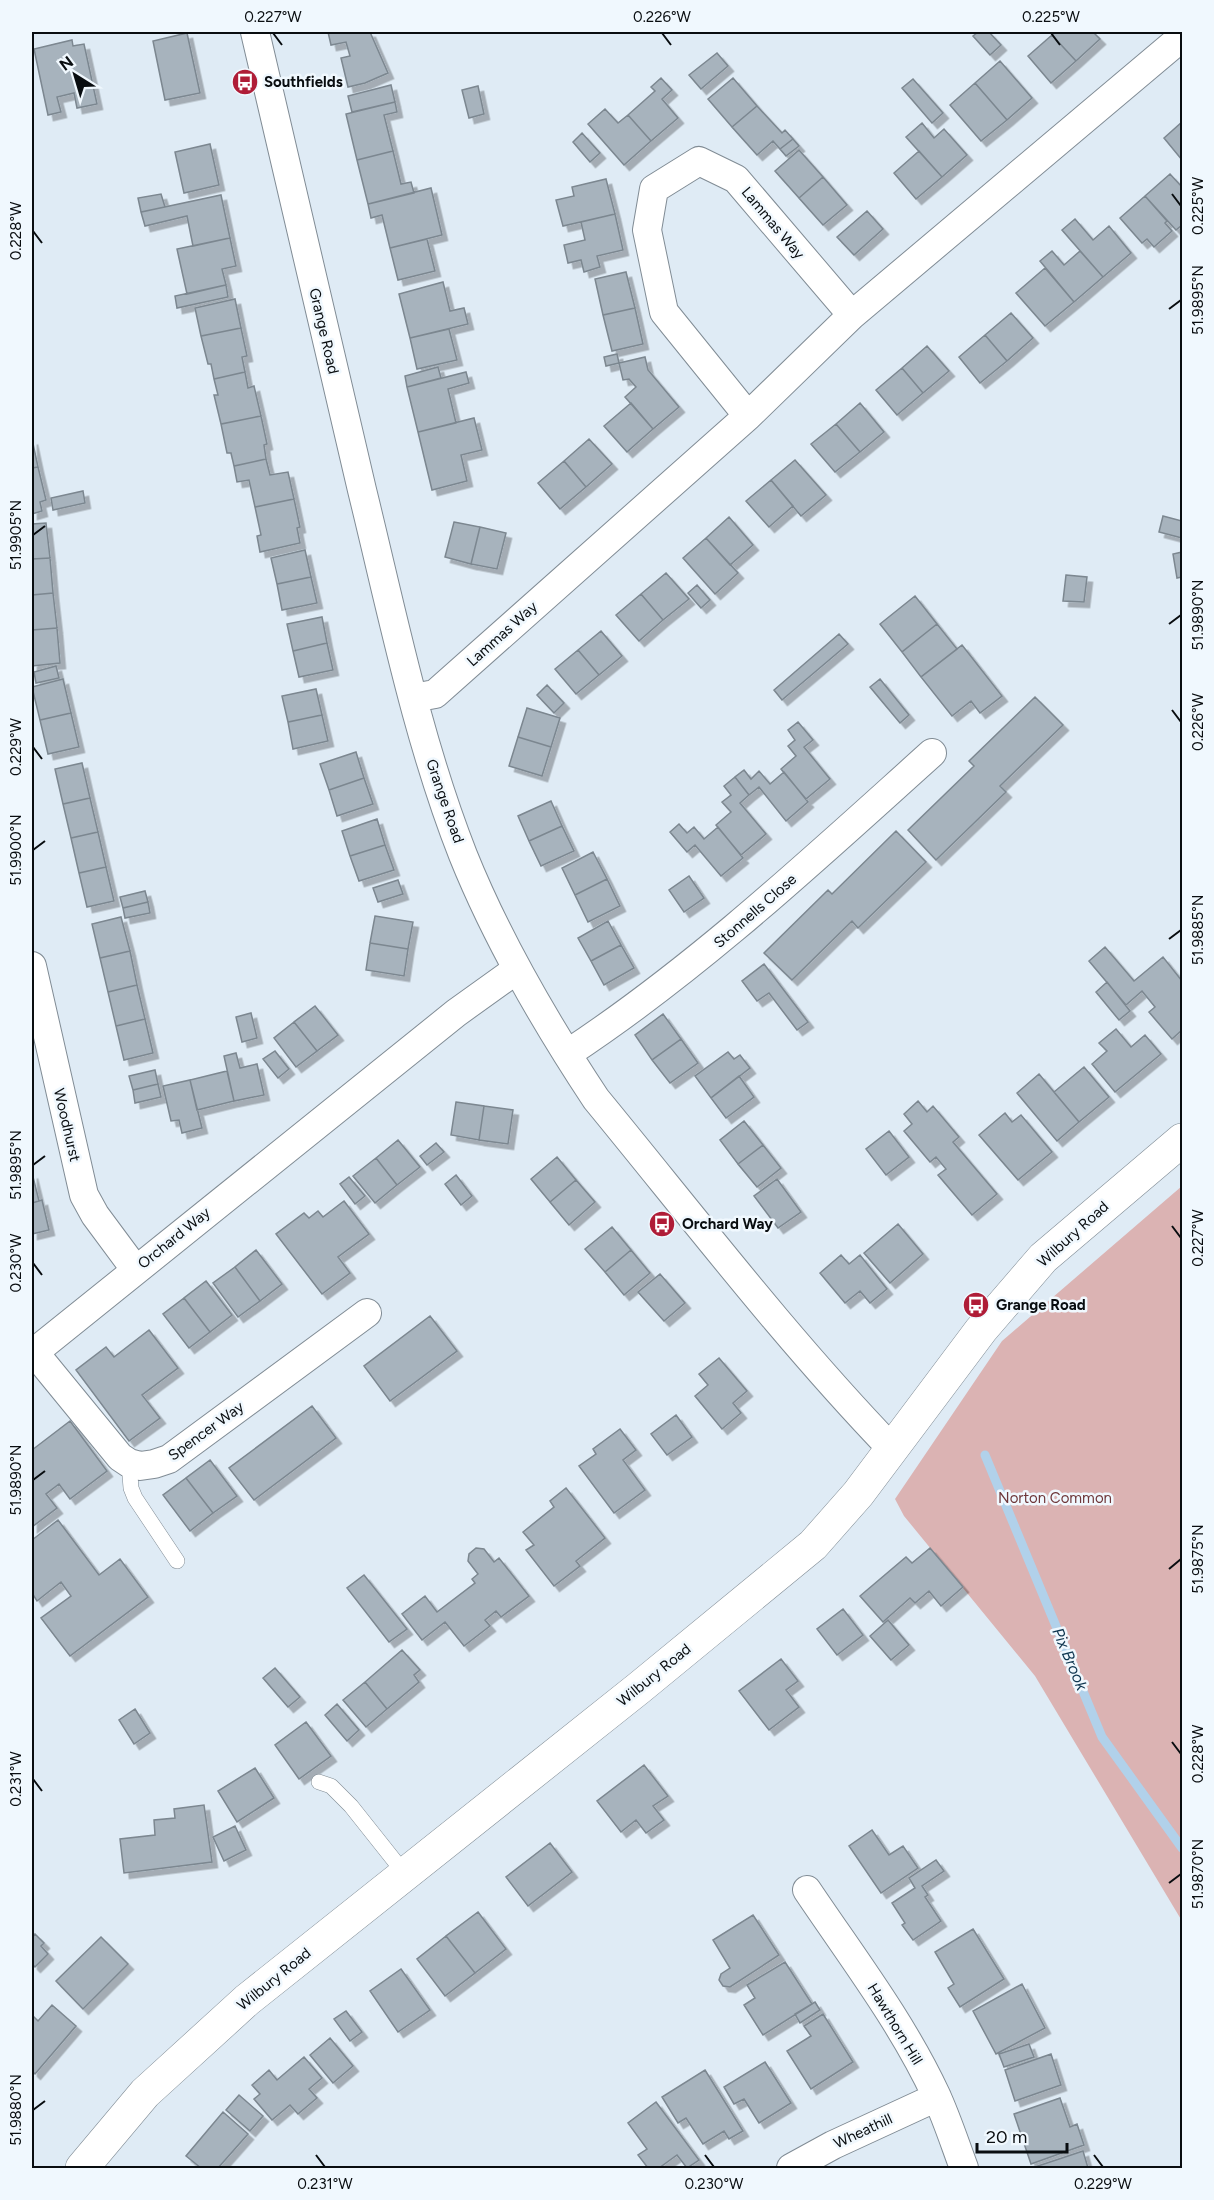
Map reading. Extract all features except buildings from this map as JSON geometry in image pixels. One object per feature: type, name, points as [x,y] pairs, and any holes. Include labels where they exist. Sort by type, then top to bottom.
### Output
[{"type":"street","name":"Grange Road","points":[[255,32],[322,324],[413,699],[435,775],[464,856],[516,970],[596,1099],[804,1351],[892,1449]]},
{"type":"street","name":"Lammas Way","points":[[413,699],[435,694],[748,416],[852,315],[1182,37]]},
{"type":"street","name":"Lammas Way","points":[[748,416],[664,312],[647,230],[654,189],[699,161],[736,178],[852,315]]},
{"type":"street","name":"Stonnells Close","points":[[567,1054],[654,993],[755,912],[932,753]]},
{"type":"street","name":"Woodhurst","points":[[32,966],[84,1195],[95,1215],[135,1269]]},
{"type":"street","name":"Orchard Way","points":[[33,1353],[456,1013],[516,970]]},
{"type":"street","name":"Wilbury Road","points":[[82,2169],[145,2093],[246,2000],[639,1688],[813,1545],[858,1494],[981,1330],[1042,1258],[1182,1140]]},
{"type":"street","name":"Spencer Way","points":[[129,1463],[140,1466],[169,1459],[367,1313]]},
{"type":"street","points":[[33,1353],[111,1448],[129,1463]]},
{"type":"street","name":"Hawthorn Hill","points":[[807,1890],[909,2043],[937,2097],[964,2169]]},
{"type":"street","name":"Wheathill","points":[[791,2169],[833,2145],[937,2097]]},
{"type":"lane","points":[[129,1463],[131,1488],[135,1498],[177,1561]]},
{"type":"lane","points":[[319,1782],[332,1786],[351,1806],[405,1874]]},
{"type":"green space","name":"Norton Common","points":[[1182,1186],[1182,1921],[1035,1676],[904,1516],[895,1499],[1002,1341]]},
{"type":"waterway","name":"Pix Brook","points":[[985,1455],[1102,1737],[1182,1848]]},
{"type":"place","name":"Southfields","points":[[245,82]]},
{"type":"place","name":"Orchard Way","points":[[662,1224]]},
{"type":"place","name":"Grange Road","points":[[976,1305]]}]
